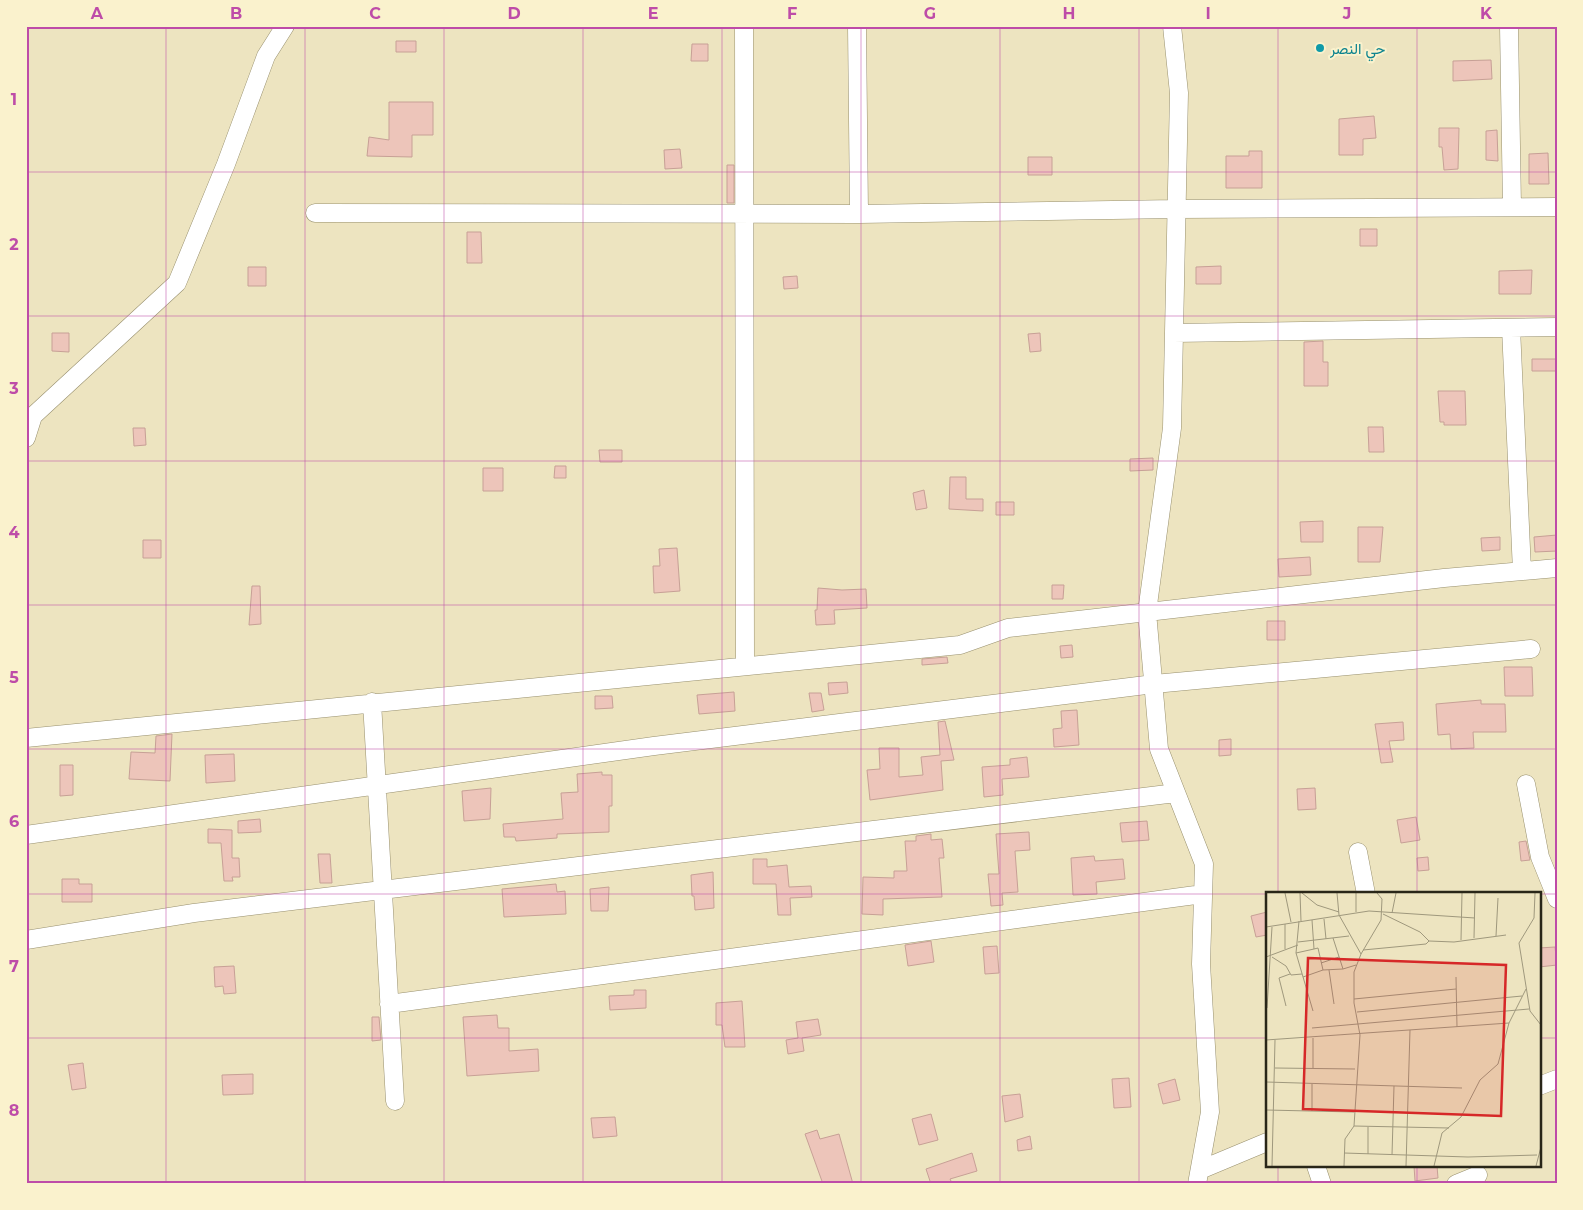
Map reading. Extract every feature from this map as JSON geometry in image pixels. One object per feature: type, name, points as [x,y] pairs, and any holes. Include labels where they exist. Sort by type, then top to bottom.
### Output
[{"type":"street","points":[[26,438],[33,416],[177,283],[226,164],[266,56],[285,26]]},
{"type":"street","points":[[744,26],[745,666]]},
{"type":"street","points":[[857,26],[859,214]]},
{"type":"street","points":[[1172,26],[1179,93],[1172,428],[1148,612],[1159,749],[1204,864],[1201,964],[1210,1112],[1199,1177]]},
{"type":"street","points":[[1509,26],[1512,207]]},
{"type":"street","points":[[315,213],[859,214],[1176,208],[1557,207]]},
{"type":"street","points":[[1174,333],[1557,327]]},
{"type":"street","points":[[1511,328],[1522,571]]},
{"type":"street","points":[[26,738],[372,702],[960,645],[1008,628],[1444,578],[1557,568]]},
{"type":"street","points":[[26,835],[654,746],[1154,684],[1531,649]]},
{"type":"street","points":[[372,702],[395,1101]]},
{"type":"street","points":[[1526,784],[1540,857],[1557,900]]},
{"type":"street","points":[[26,940],[194,913],[1176,793]]},
{"type":"street","points":[[1358,852],[1366,892]]},
{"type":"street","points":[[389,1004],[1203,894]]},
{"type":"street","points":[[1540,1086],[1557,1079]]},
{"type":"street","points":[[1199,1177],[1266,1143]]},
{"type":"street","points":[[1317,1168],[1322,1184]]},
{"type":"street","points":[[1456,1184],[1478,1175]]},
{"type":"building","points":[[396,41],[416,41],[416,52],[396,52]]},
{"type":"building","points":[[692,44],[708,44],[708,61],[691,61]]},
{"type":"building","points":[[1491,60],[1492,79],[1453,81],[1453,61]]},
{"type":"building","points":[[389,102],[433,102],[433,135],[412,135],[412,157],[367,156],[369,137],[389,140]]},
{"type":"building","points":[[1374,116],[1376,138],[1363,139],[1363,155],[1339,155],[1339,119]]},
{"type":"building","points":[[1439,128],[1459,128],[1458,169],[1444,170],[1442,147],[1439,147]]},
{"type":"building","points":[[1497,130],[1498,161],[1486,160],[1486,131]]},
{"type":"building","points":[[680,149],[682,168],[665,169],[664,150]]},
{"type":"building","points":[[1249,151],[1262,151],[1262,188],[1226,188],[1226,156],[1249,156]]},
{"type":"building","points":[[1548,153],[1549,184],[1529,184],[1529,154]]},
{"type":"building","points":[[1028,157],[1052,157],[1052,175],[1028,175]]},
{"type":"building","points":[[727,165],[734,165],[734,203],[727,203]]},
{"type":"building","points":[[1360,229],[1377,229],[1377,246],[1360,246]]},
{"type":"building","points":[[467,232],[481,232],[482,263],[467,263]]},
{"type":"building","points":[[1221,266],[1221,284],[1196,284],[1196,267]]},
{"type":"building","points":[[248,267],[266,267],[266,286],[248,286]]},
{"type":"building","points":[[1532,270],[1531,294],[1499,294],[1499,271]]},
{"type":"building","points":[[797,276],[798,288],[784,289],[783,277]]},
{"type":"building","points":[[52,333],[69,333],[69,352],[52,351]]},
{"type":"building","points":[[1040,333],[1041,351],[1030,352],[1028,334]]},
{"type":"building","points":[[1323,341],[1323,362],[1328,362],[1328,386],[1304,386],[1304,342]]},
{"type":"building","points":[[1532,359],[1557,359],[1557,371],[1532,371]]},
{"type":"building","points":[[1438,391],[1465,391],[1466,425],[1444,425],[1444,422],[1440,422]]},
{"type":"building","points":[[1368,427],[1383,427],[1384,452],[1369,452]]},
{"type":"building","points":[[133,428],[145,428],[146,445],[134,446]]},
{"type":"building","points":[[599,450],[622,450],[622,462],[600,462]]},
{"type":"building","points":[[1153,458],[1153,470],[1130,471],[1130,459]]},
{"type":"building","points":[[555,466],[566,466],[566,478],[554,478]]},
{"type":"building","points":[[483,468],[503,468],[503,491],[483,491]]},
{"type":"building","points":[[950,477],[966,477],[966,499],[983,499],[983,511],[949,509]]},
{"type":"building","points":[[924,490],[927,508],[916,510],[913,493]]},
{"type":"building","points":[[996,502],[1014,502],[1014,515],[996,515]]},
{"type":"building","points":[[1323,521],[1323,542],[1301,542],[1300,522]]},
{"type":"building","points":[[1358,527],[1383,527],[1380,562],[1358,562]]},
{"type":"building","points":[[1557,535],[1557,551],[1535,552],[1534,537]]},
{"type":"building","points":[[1500,537],[1500,550],[1482,551],[1481,538]]},
{"type":"building","points":[[143,540],[161,540],[161,558],[143,558]]},
{"type":"building","points":[[677,548],[680,591],[654,593],[653,566],[660,566],[659,549]]},
{"type":"building","points":[[1310,557],[1311,575],[1279,577],[1278,559]]},
{"type":"building","points":[[1052,585],[1064,585],[1063,599],[1052,599]]},
{"type":"building","points":[[252,586],[260,586],[261,624],[249,625]]},
{"type":"building","points":[[818,588],[866,589],[867,608],[834,610],[835,624],[816,625],[815,610],[817,610]]},
{"type":"building","points":[[1267,621],[1285,621],[1285,640],[1267,640]]},
{"type":"building","points":[[1072,645],[1073,657],[1061,658],[1060,646]]},
{"type":"building","points":[[947,657],[948,663],[922,665],[922,659]]},
{"type":"building","points":[[1504,667],[1532,667],[1533,696],[1505,696]]},
{"type":"building","points":[[847,682],[848,693],[829,695],[828,683]]},
{"type":"building","points":[[734,692],[735,711],[699,714],[697,695]]},
{"type":"building","points":[[809,693],[821,693],[824,710],[812,712]]},
{"type":"building","points":[[595,696],[612,696],[613,708],[595,709]]},
{"type":"building","points":[[1481,700],[1481,704],[1505,704],[1506,732],[1473,732],[1474,748],[1451,749],[1450,734],[1438,735],[1436,704]]},
{"type":"building","points":[[1077,710],[1079,745],[1054,747],[1053,729],[1062,728],[1061,711]]},
{"type":"building","points":[[945,721],[954,760],[941,761],[943,790],[870,800],[867,770],[880,769],[879,748],[899,748],[899,777],[923,775],[921,757],[940,755],[938,722]]},
{"type":"building","points":[[1403,722],[1404,740],[1389,741],[1393,762],[1381,763],[1375,724]]},
{"type":"building","points":[[172,734],[170,781],[129,779],[131,752],[155,753],[156,736]]},
{"type":"building","points":[[1231,739],[1231,755],[1219,756],[1219,740]]},
{"type":"building","points":[[234,754],[235,781],[206,783],[205,755]]},
{"type":"building","points":[[1027,757],[1029,777],[1002,779],[1003,795],[984,797],[982,767],[1010,765],[1010,759]]},
{"type":"building","points":[[60,765],[73,765],[73,795],[60,796]]},
{"type":"building","points":[[602,772],[602,775],[612,775],[612,806],[609,806],[609,832],[557,834],[557,838],[516,841],[515,837],[504,837],[503,824],[563,819],[561,793],[578,792],[577,774]]},
{"type":"building","points":[[491,788],[490,819],[464,821],[462,791]]},
{"type":"building","points":[[1315,788],[1316,809],[1298,810],[1297,789]]},
{"type":"building","points":[[1416,817],[1420,840],[1401,843],[1397,820]]},
{"type":"building","points":[[260,819],[261,832],[238,833],[238,821]]},
{"type":"building","points":[[1147,821],[1149,840],[1122,842],[1120,823]]},
{"type":"building","points":[[208,829],[232,830],[232,858],[239,858],[240,877],[232,877],[233,881],[224,881],[221,843],[208,843]]},
{"type":"building","points":[[1029,832],[1030,850],[1015,851],[1018,892],[1002,893],[1003,905],[991,906],[988,874],[999,874],[996,834]]},
{"type":"building","points":[[931,834],[931,840],[942,839],[944,858],[939,858],[942,897],[883,899],[883,915],[862,914],[863,877],[894,878],[894,871],[907,871],[905,841],[916,841],[916,836]]},
{"type":"building","points":[[1526,841],[1530,860],[1521,861],[1519,842]]},
{"type":"building","points":[[318,854],[330,854],[332,883],[320,883]]},
{"type":"building","points":[[1094,856],[1095,861],[1123,859],[1125,879],[1096,882],[1097,894],[1073,895],[1071,858]]},
{"type":"building","points":[[1428,857],[1429,870],[1418,871],[1417,858]]},
{"type":"building","points":[[753,859],[767,859],[767,867],[787,865],[789,887],[811,886],[812,897],[790,898],[791,915],[778,915],[776,884],[753,884]]},
{"type":"building","points":[[713,872],[714,908],[695,910],[691,875]]},
{"type":"building","points":[[62,879],[79,879],[79,884],[92,884],[92,902],[62,902]]},
{"type":"building","points":[[556,884],[557,892],[565,891],[566,914],[504,917],[502,889]]},
{"type":"building","points":[[609,887],[608,911],[591,911],[590,889]]},
{"type":"building","points":[[1266,912],[1266,935],[1256,937],[1251,916]]},
{"type":"building","points":[[931,941],[934,962],[908,966],[905,945]]},
{"type":"building","points":[[997,946],[999,973],[985,974],[983,947]]},
{"type":"building","points":[[1555,947],[1557,965],[1540,967],[1540,948]]},
{"type":"building","points":[[234,966],[236,993],[224,994],[223,986],[215,987],[214,967]]},
{"type":"building","points":[[634,990],[646,990],[646,1008],[610,1010],[609,996],[634,995]]},
{"type":"building","points":[[742,1001],[745,1047],[725,1047],[722,1025],[716,1025],[716,1003]]},
{"type":"building","points":[[497,1015],[498,1028],[509,1028],[509,1051],[538,1049],[539,1071],[467,1076],[463,1017]]},
{"type":"building","points":[[372,1017],[379,1017],[381,1040],[372,1041]]},
{"type":"building","points":[[818,1019],[821,1035],[802,1038],[804,1051],[788,1054],[786,1040],[798,1038],[796,1022]]},
{"type":"building","points":[[83,1063],[86,1088],[72,1090],[68,1065]]},
{"type":"building","points":[[253,1074],[253,1094],[223,1095],[222,1075]]},
{"type":"building","points":[[1129,1078],[1131,1107],[1114,1108],[1112,1079]]},
{"type":"building","points":[[1175,1079],[1180,1100],[1163,1104],[1158,1084]]},
{"type":"building","points":[[1020,1094],[1023,1117],[1005,1122],[1002,1096]]},
{"type":"building","points":[[931,1114],[938,1140],[919,1145],[912,1119]]},
{"type":"building","points":[[615,1117],[617,1136],[593,1138],[591,1118]]},
{"type":"building","points":[[817,1130],[820,1139],[839,1134],[853,1184],[823,1184],[805,1134]]},
{"type":"building","points":[[1030,1136],[1032,1149],[1018,1151],[1017,1140]]},
{"type":"building","points":[[972,1153],[977,1171],[950,1179],[951,1181],[944,1184],[931,1184],[926,1169]]},
{"type":"building","points":[[1414,1168],[1437,1168],[1438,1178],[1415,1181]]},
{"type":"place","name":"حي النصر","points":[[1320,48]]}]
